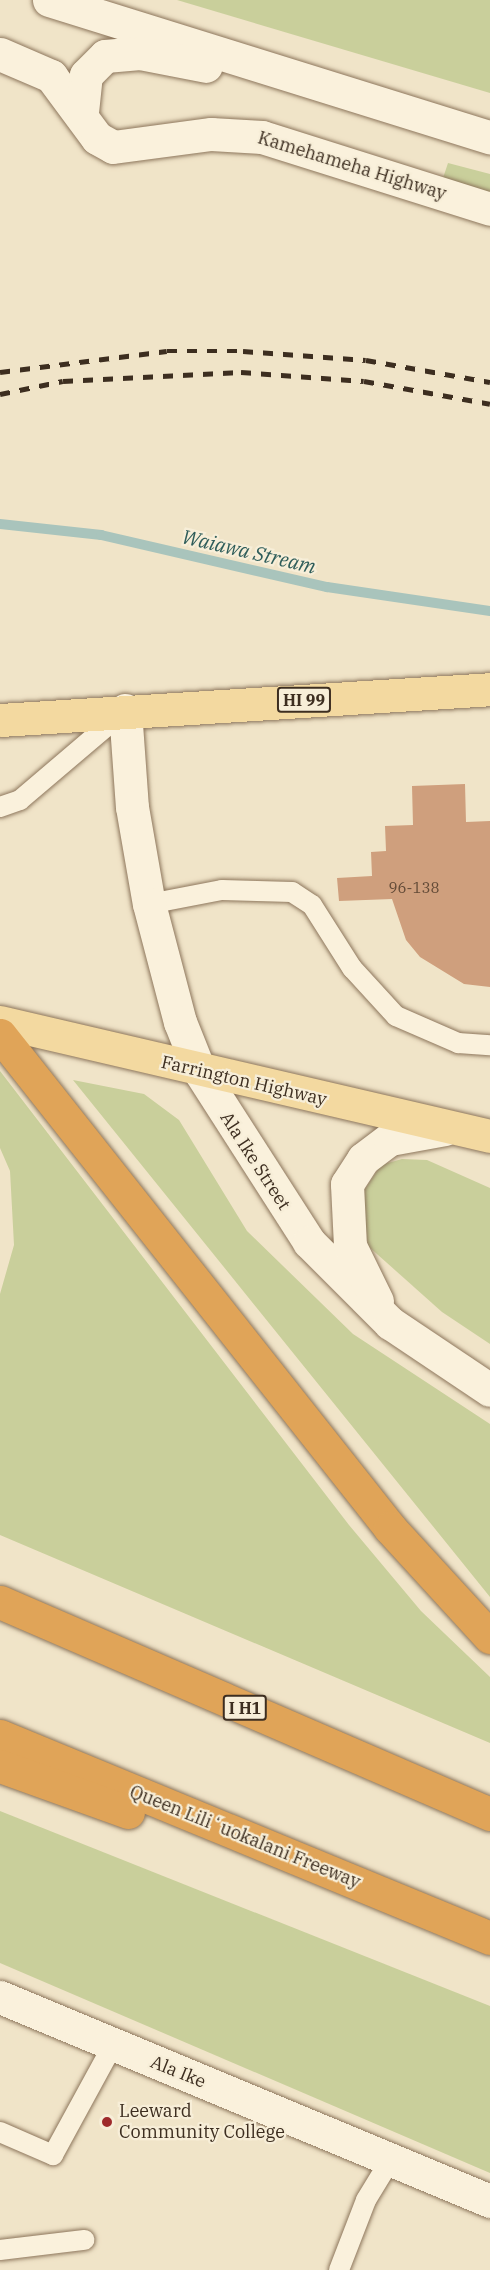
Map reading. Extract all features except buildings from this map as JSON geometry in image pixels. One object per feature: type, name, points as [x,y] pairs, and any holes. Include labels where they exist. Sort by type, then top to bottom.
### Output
[{"type":"highway","points":[[0,1035],[128,1200],[390,1528],[490,1637]]},
{"type":"highway","name":"I H1","points":[[0,1602],[490,1814]]},
{"type":"highway","name":"Queen Liliʻuokalani Freeway","points":[[0,1736],[490,1940]]},
{"type":"highway","points":[[0,1766],[490,1940]]},
{"type":"main road","name":"HI 99","points":[[0,720],[125,710],[486,689]]},
{"type":"main road","name":"Farrington Highway","points":[[0,1022],[200,1072],[445,1129],[490,1136]]},
{"type":"street","points":[[49,0],[259,62],[490,137]]},
{"type":"street","points":[[82,112],[86,75],[97,61],[116,53],[140,53],[195,67],[259,62]]},
{"type":"street","name":"Kamehameha Highway","points":[[0,54],[51,76],[82,112],[97,138],[112,147],[212,134],[262,137],[490,209]]},
{"type":"street","name":"Ala Ike Street","points":[[125,710],[132,807],[149,904],[180,1022],[200,1072],[309,1242],[390,1323],[490,1390]]},
{"type":"street","points":[[390,1323],[350,1246],[347,1184],[363,1159],[390,1139],[445,1129]]},
{"type":"street","name":"Ala Ike","points":[[0,1996],[490,2201]]},
{"type":"lane","points":[[0,807],[20,800],[125,710]]},
{"type":"lane","points":[[149,904],[222,890],[292,892],[312,905],[352,968],[396,1016],[458,1043],[490,1045]]},
{"type":"lane","points":[[0,2132],[53,2155],[113,2044]]},
{"type":"lane","points":[[339,2270],[366,2200],[391,2159]]},
{"type":"lane","points":[[0,2250],[84,2240]]},
{"type":"green space","points":[[177,0],[490,0],[490,93]]},
{"type":"green space","points":[[448,163],[490,174],[490,199],[441,184]]},
{"type":"green space","points":[[0,1071],[349,1525],[421,1611],[490,1677],[490,1743],[0,1535],[0,1294],[14,1245],[10,1171],[0,1148]]},
{"type":"green space","points":[[73,1080],[144,1094],[179,1120],[247,1231],[353,1334],[490,1424],[490,1597]]},
{"type":"green space","points":[[402,1159],[427,1160],[490,1188],[490,1344],[442,1312],[368,1246],[361,1195],[381,1165]]},
{"type":"green space","points":[[0,1811],[490,2006],[490,2173],[0,1963]]},
{"type":"waterway","name":"Waiawa Stream","points":[[0,524],[101,535],[327,587],[490,611]]},
{"type":"railway","points":[[0,372],[167,351],[243,351],[366,360],[490,382]]},
{"type":"railway","points":[[0,394],[63,381],[241,372],[364,381],[490,404]]},
{"type":"place","name":"Leeward Community College","points":[[107,2122]]}]
